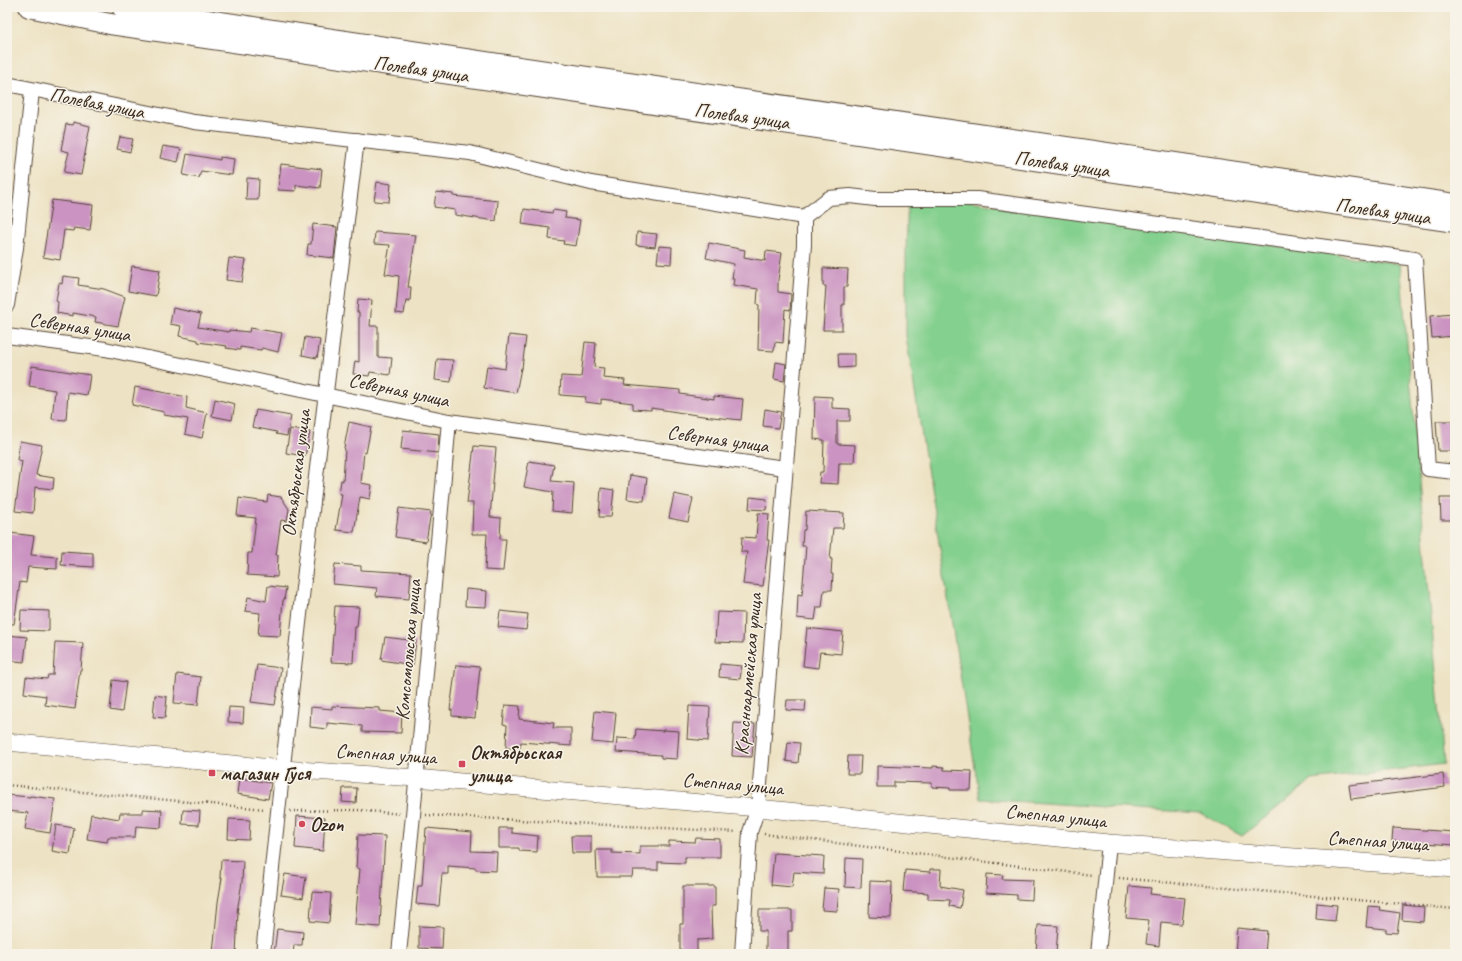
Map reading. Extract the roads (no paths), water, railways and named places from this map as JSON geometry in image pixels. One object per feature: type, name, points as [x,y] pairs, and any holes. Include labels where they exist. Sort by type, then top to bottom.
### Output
[{"type":"highway","name":"Полевая улица","points":[[29,7],[118,25],[1455,222]]},
{"type":"highway","name":"Полевая улица","points":[[122,7],[438,55],[1455,204]]},
{"type":"main road","name":"Степная улица","points":[[7,742],[283,769],[416,778],[758,808],[1109,843],[1455,869]]},
{"type":"street","name":"Полевая улица","points":[[7,84],[194,122],[470,153],[591,183],[804,217]]},
{"type":"street","points":[[7,304],[16,248],[32,90]]},
{"type":"street","name":"Октябрьская улица","points":[[263,954],[278,810],[326,396],[358,140]]},
{"type":"street","points":[[804,217],[830,198],[850,196],[875,199],[977,199],[1415,259],[1428,469],[1455,472]]},
{"type":"street","name":"Красноармейская улица","points":[[742,954],[750,832],[758,808],[804,245],[804,217]]},
{"type":"street","name":"Северная улица","points":[[7,336],[105,349],[449,421],[785,468]]},
{"type":"street","name":"Комсомольская улица","points":[[398,954],[413,815],[449,421]]},
{"type":"street","points":[[1098,954],[1109,843]]},
{"type":"place","name":"Октябрьская улица","points":[[462,764]]},
{"type":"place","name":"магазин Гуся","points":[[212,773]]},
{"type":"place","name":"Ozon","points":[[302,824]]}]
